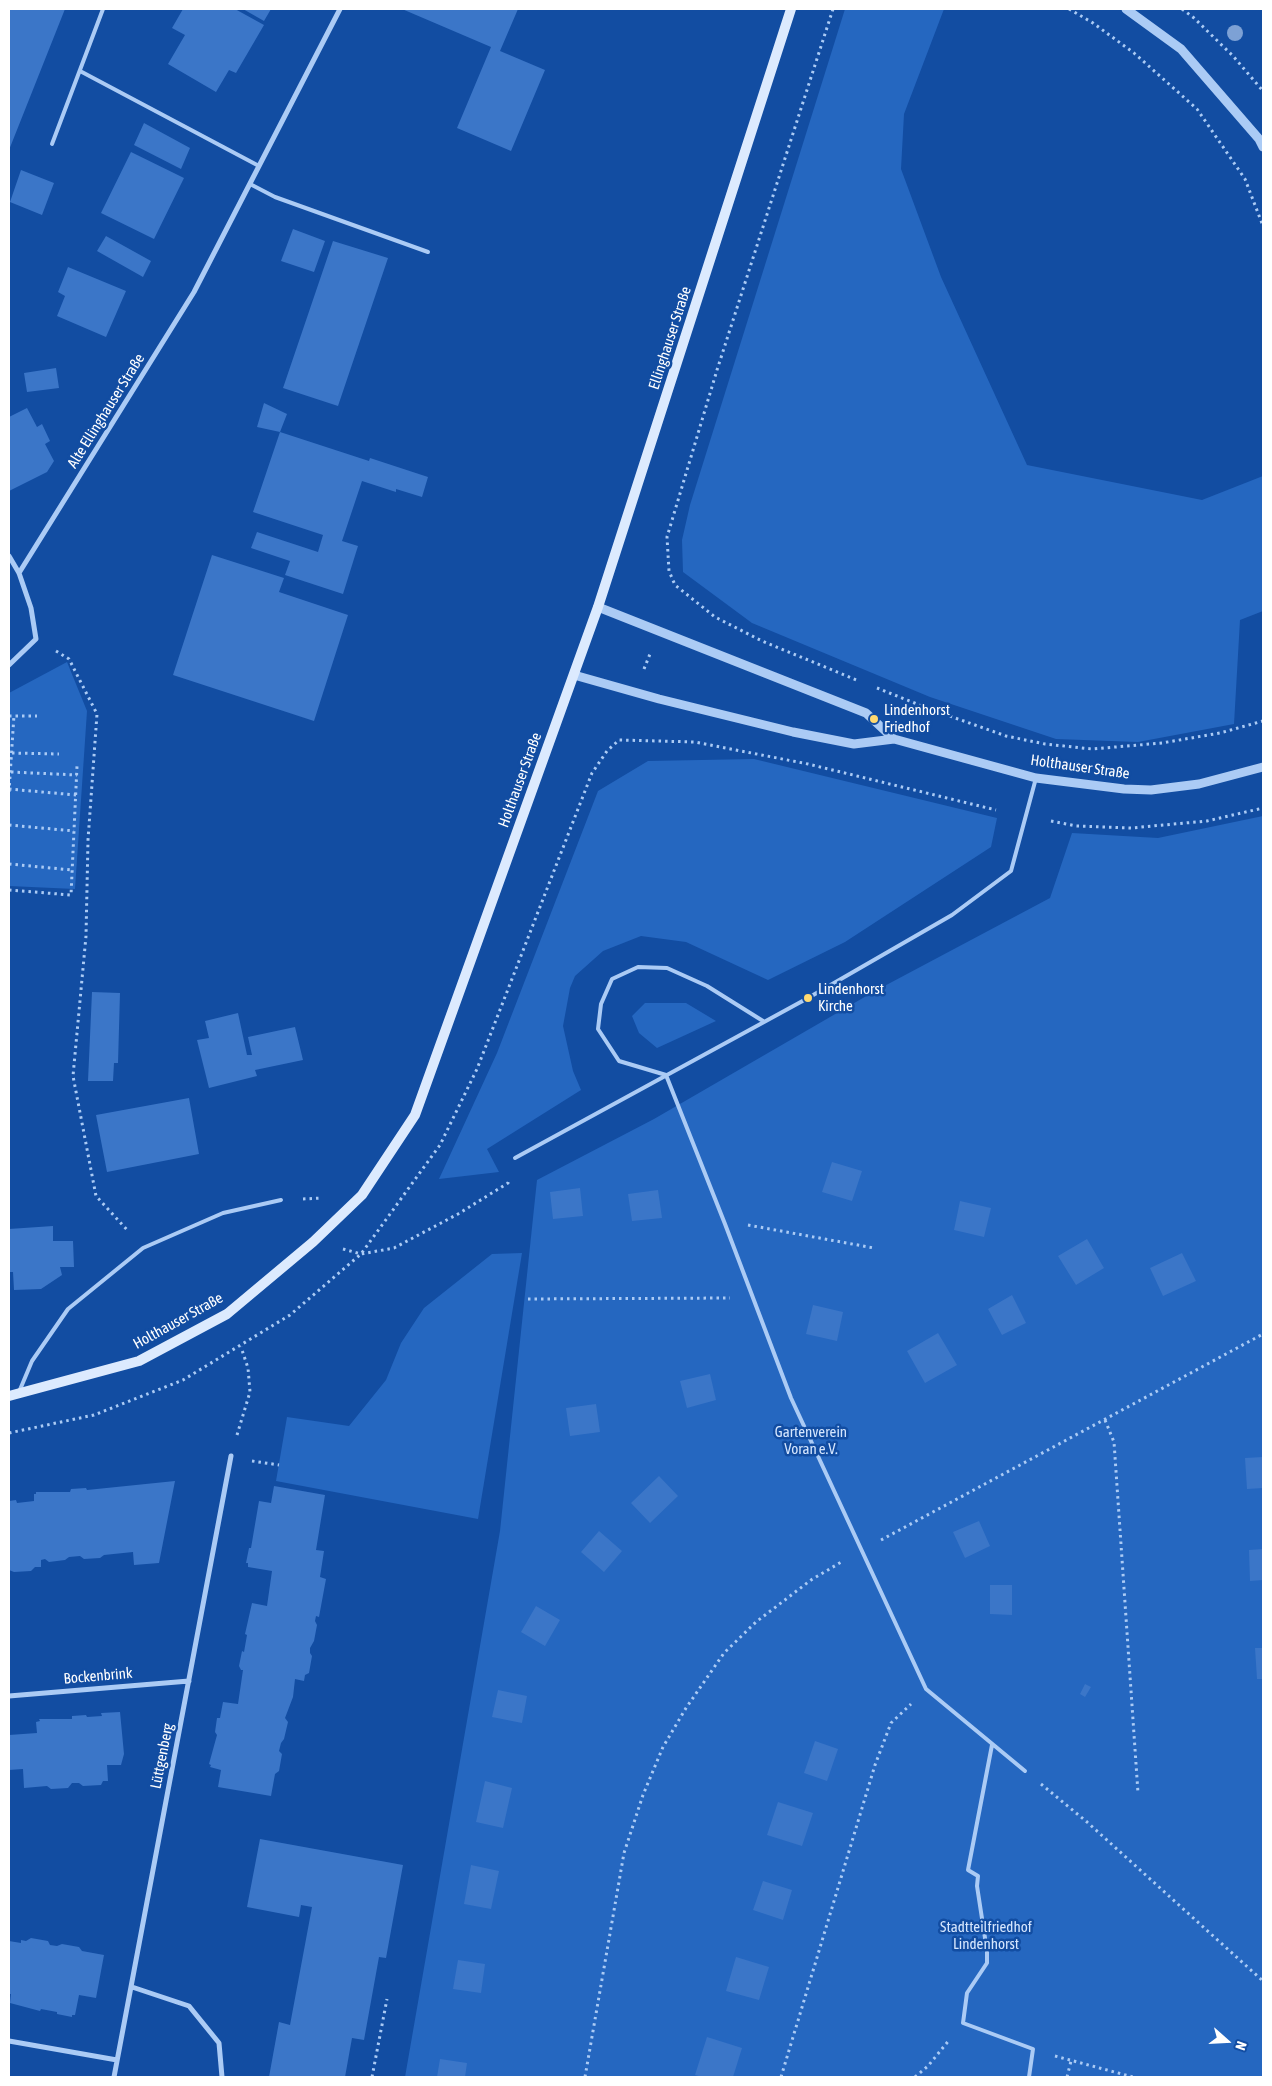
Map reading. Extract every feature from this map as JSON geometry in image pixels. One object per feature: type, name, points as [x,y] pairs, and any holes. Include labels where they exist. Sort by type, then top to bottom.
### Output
[{"type":"main road","name":"Ellinghauser Straße","points":[[574,675],[598,607],[791,9]]},
{"type":"main road","name":"Holthauser Straße","points":[[14,1396],[140,1361],[227,1314],[313,1242],[362,1195],[415,1115],[574,675]]},
{"type":"street","name":"Alte Ellinghauser Straße","points":[[19,573],[194,292],[340,9]]},
{"type":"street","points":[[1126,9],[1181,49],[1259,139],[1263,147]]},
{"type":"street","points":[[9,556],[19,573],[31,608],[36,640],[9,665]]},
{"type":"street","name":"Holthauser Straße","points":[[598,607],[866,713],[894,739]]},
{"type":"street","name":"Holthauser Straße","points":[[574,675],[659,700],[793,732],[854,744],[894,739],[1036,778],[1124,789],[1151,790],[1199,784],[1263,767]]},
{"type":"street","name":"Lüttgenberg","points":[[114,2077],[231,1456]]},
{"type":"street","name":"Bockenbrink","points":[[9,1696],[188,1681]]},
{"type":"street","points":[[132,1987],[189,2006],[219,2043],[222,2077]]},
{"type":"street","points":[[9,2041],[117,2060]]},
{"type":"lane","points":[[52,144],[103,9]]},
{"type":"lane","points":[[80,71],[259,166]]},
{"type":"lane","points":[[250,184],[275,197],[428,252]]},
{"type":"lane","points":[[515,1158],[952,915],[1011,871],[1036,778]]},
{"type":"lane","points":[[666,1074],[619,1061],[598,1029],[601,1004],[612,979],[638,967],[667,968],[707,986],[763,1021]]},
{"type":"lane","points":[[666,1074],[791,1398],[926,1689],[992,1746],[1025,1771]]},
{"type":"lane","points":[[14,1396],[32,1361],[68,1308],[143,1248],[223,1213],[280,1200]]},
{"type":"lane","points":[[992,1746],[968,1870],[978,1876],[987,1963],[967,1993],[962,2023],[1033,2049],[1029,2077]]},
{"type":"path","points":[[833,9],[717,370],[667,536],[669,571],[675,585],[715,616],[762,641],[866,683]]},
{"type":"path","points":[[1069,9],[1093,22],[1134,53],[1197,109],[1245,179],[1263,226]]},
{"type":"path","points":[[1182,9],[1194,18],[1233,56],[1263,91]]},
{"type":"path","points":[[36,640],[69,659],[97,714],[88,840],[86,936],[73,1076],[96,1196],[143,1248]]},
{"type":"path","points":[[644,670],[651,651]]},
{"type":"path","points":[[875,687],[1006,736],[1045,744],[1092,749],[1162,743],[1220,733],[1263,721]]},
{"type":"path","points":[[9,716],[37,716]]},
{"type":"path","points":[[14,716],[9,788],[76,795]]},
{"type":"path","points":[[361,1254],[440,1145],[477,1069],[592,773],[607,751],[619,740],[695,742],[808,764],[996,810]]},
{"type":"path","points":[[12,753],[59,754]]},
{"type":"path","points":[[9,890],[71,895],[77,766]]},
{"type":"path","points":[[11,772],[77,775]]},
{"type":"path","points":[[1050,821],[1076,826],[1131,828],[1207,821],[1263,808]]},
{"type":"path","points":[[9,825],[74,831]]},
{"type":"path","points":[[9,864],[72,870]]},
{"type":"path","points":[[313,1242],[361,1254],[394,1248],[458,1214],[508,1183],[515,1158]]},
{"type":"path","points":[[725,1224],[753,1225],[874,1248]]},
{"type":"path","points":[[528,1299],[753,1298]]},
{"type":"path","points":[[586,2077],[624,1853],[643,1795],[663,1747],[686,1708],[724,1653],[756,1622],[811,1580],[862,1550],[1263,1334]]},
{"type":"path","points":[[240,1346],[248,1368],[250,1392],[231,1456],[279,1465]]},
{"type":"path","points":[[1105,1420],[1114,1442],[1138,1792]]},
{"type":"path","points":[[781,2077],[875,1765],[890,1723],[926,1689]]},
{"type":"path","points":[[1025,1771],[1102,1835],[1263,1981]]},
{"type":"path","points":[[372,2077],[387,1999]]},
{"type":"path","points":[[915,2077],[928,2066],[962,2023]]},
{"type":"path","points":[[1033,2049],[1120,2076],[1133,2077]]},
{"type":"path","points":[[1067,2077],[1071,2060]]},
{"type":"green space","points":[[845,9],[944,9],[904,114],[901,169],[941,277],[1027,465],[1202,500],[1263,476],[1263,611],[1240,620],[1234,724],[1138,742],[1056,739],[930,697],[752,623],[683,572],[682,540],[690,505]]},
{"type":"green space","points":[[67,662],[87,711],[75,889],[9,886],[9,693]]},
{"type":"green space","points":[[754,759],[997,818],[991,847],[845,942],[768,980],[686,942],[641,936],[603,951],[575,976],[570,988],[563,1026],[573,1071],[581,1090],[487,1149],[499,1172],[439,1179],[497,1053],[598,791],[648,761]]},
{"type":"green space","name":"Gartenverein Voran e.V.","points":[[1263,816],[1263,2077],[405,2077],[500,1531],[537,1180],[654,1119],[875,991],[1050,898],[1072,833],[1158,838]]},
{"type":"green space","points":[[645,1003],[686,1003],[716,1021],[657,1048],[639,1033],[632,1016]]},
{"type":"green space","points":[[522,1253],[478,1519],[276,1481],[287,1417],[349,1426],[386,1380],[401,1343],[424,1308],[492,1254]]},
{"type":"building","points":[[9,9],[65,9],[9,150]]},
{"type":"building","points":[[183,9],[235,9],[264,25],[236,73],[229,70],[216,92],[168,64],[185,35],[172,28]]},
{"type":"building","points":[[243,9],[271,9],[264,21]]},
{"type":"building","points":[[402,9],[518,9],[500,51],[545,70],[511,151],[457,128],[491,47]]},
{"type":"building","points":[[144,123],[190,148],[181,169],[134,145]]},
{"type":"building","points":[[131,152],[184,178],[154,239],[101,213]]},
{"type":"building","points":[[21,170],[54,183],[42,215],[10,202]]},
{"type":"building","points":[[293,229],[325,241],[314,272],[281,261]]},
{"type":"building","points":[[106,236],[151,261],[143,277],[97,251]]},
{"type":"building","points":[[333,241],[388,258],[338,406],[283,388]]},
{"type":"building","points":[[68,267],[126,291],[106,337],[57,316],[65,296],[58,292]]},
{"type":"building","points":[[56,368],[59,388],[27,392],[24,373]]},
{"type":"building","points":[[264,403],[287,414],[280,432],[257,427]]},
{"type":"building","points":[[27,408],[37,427],[42,424],[50,441],[45,444],[54,461],[47,472],[9,491],[9,417]]},
{"type":"building","points":[[280,432],[369,461],[370,458],[428,477],[422,497],[396,489],[396,492],[362,481],[342,541],[358,546],[343,594],[285,575],[290,561],[251,548],[257,532],[318,552],[323,535],[253,512]]},
{"type":"building","points":[[212,555],[284,578],[279,592],[348,615],[314,721],[173,675]]},
{"type":"building","points":[[92,992],[120,993],[118,1063],[114,1063],[113,1081],[88,1081]]},
{"type":"building","points":[[238,1013],[247,1055],[252,1055],[248,1037],[295,1027],[303,1060],[255,1070],[257,1076],[209,1088],[197,1040],[209,1038],[205,1021]]},
{"type":"building","points":[[189,1098],[199,1154],[107,1172],[96,1115]]},
{"type":"building","points":[[832,1162],[862,1171],[852,1201],[822,1192]]},
{"type":"building","points":[[580,1188],[583,1216],[553,1219],[550,1192]]},
{"type":"building","points":[[658,1190],[662,1218],[632,1221],[628,1194]]},
{"type":"building","points":[[960,1201],[991,1208],[984,1237],[954,1230]]},
{"type":"building","points":[[53,1226],[53,1241],[73,1241],[74,1267],[60,1267],[62,1275],[41,1289],[14,1290],[13,1272],[9,1272],[9,1229]]},
{"type":"building","points":[[1087,1239],[1104,1268],[1076,1285],[1058,1256]]},
{"type":"building","points":[[1182,1253],[1196,1281],[1163,1296],[1150,1268]]},
{"type":"building","points":[[1012,1295],[1026,1323],[1002,1335],[988,1309]]},
{"type":"building","points":[[813,1305],[843,1312],[837,1341],[806,1334]]},
{"type":"building","points":[[938,1333],[957,1365],[925,1383],[907,1351]]},
{"type":"building","points":[[710,1374],[716,1400],[687,1408],[680,1381]]},
{"type":"building","points":[[596,1404],[600,1432],[570,1436],[566,1408]]},
{"type":"building","points":[[1263,1457],[1263,1488],[1247,1489],[1245,1458]]},
{"type":"building","points":[[659,1476],[678,1496],[650,1523],[631,1503]]},
{"type":"building","points":[[175,1481],[159,1563],[134,1565],[133,1552],[104,1555],[100,1558],[84,1559],[80,1556],[49,1562],[45,1559],[41,1560],[41,1567],[35,1567],[31,1571],[14,1572],[9,1570],[9,1501],[16,1500],[17,1503],[34,1501],[34,1494],[36,1492],[70,1492],[71,1489],[86,1488],[87,1490]]},
{"type":"building","points":[[274,1486],[325,1495],[316,1550],[324,1551],[320,1577],[326,1579],[319,1617],[316,1616],[315,1621],[317,1625],[314,1641],[310,1648],[312,1656],[309,1673],[305,1675],[304,1681],[295,1679],[293,1697],[285,1718],[288,1722],[279,1751],[282,1754],[279,1771],[275,1774],[271,1796],[218,1787],[221,1770],[210,1767],[211,1765],[209,1764],[217,1735],[215,1732],[217,1718],[220,1718],[223,1702],[238,1704],[243,1670],[239,1666],[242,1651],[244,1652],[247,1635],[245,1634],[252,1603],[267,1606],[272,1571],[248,1567],[248,1563],[246,1563],[249,1548],[251,1548],[259,1501],[271,1503]]},
{"type":"building","points":[[979,1521],[990,1546],[965,1558],[953,1532]]},
{"type":"building","points":[[599,1531],[622,1551],[604,1572],[581,1552]]},
{"type":"building","points":[[1263,1549],[1263,1580],[1250,1581],[1249,1550]]},
{"type":"building","points":[[990,1585],[1012,1585],[1012,1615],[990,1614]]},
{"type":"building","points":[[536,1606],[560,1620],[545,1646],[521,1632]]},
{"type":"building","points":[[1255,1648],[1263,1648],[1263,1679],[1257,1679]]},
{"type":"building","points":[[1085,1684],[1091,1687],[1085,1697],[1080,1694]]},
{"type":"building","points":[[498,1690],[527,1696],[522,1723],[492,1717]]},
{"type":"building","points":[[120,1712],[124,1754],[121,1765],[107,1765],[108,1781],[103,1781],[101,1785],[83,1786],[79,1783],[72,1783],[68,1788],[51,1789],[47,1786],[24,1788],[23,1769],[9,1770],[9,1735],[37,1733],[36,1722],[40,1721],[39,1719],[72,1719],[72,1716],[102,1716],[101,1713]]},
{"type":"building","points":[[815,1741],[838,1749],[827,1781],[804,1773]]},
{"type":"building","points":[[485,1781],[512,1788],[503,1828],[476,1822]]},
{"type":"building","points":[[778,1802],[813,1813],[802,1846],[767,1835]]},
{"type":"building","points":[[260,1839],[403,1865],[386,1958],[379,1957],[364,2040],[352,2038],[345,2077],[269,2077],[279,2022],[290,2025],[312,1907],[301,1905],[299,1917],[247,1907]]},
{"type":"building","points":[[471,1865],[499,1871],[491,1909],[464,1904]]},
{"type":"building","points":[[763,1881],[792,1890],[783,1920],[753,1910]]},
{"type":"building","points":[[31,1938],[48,1941],[50,1945],[57,1946],[62,1944],[79,1947],[82,1951],[104,1955],[96,1998],[79,1995],[75,2015],[72,2015],[72,2017],[57,2014],[57,2012],[41,2009],[40,2011],[10,2003],[9,1941],[21,1943],[21,1940],[26,1941]]},
{"type":"building","points":[[736,1957],[769,1967],[759,2000],[726,1991]]},
{"type":"building","points":[[458,1960],[485,1964],[481,1993],[453,1989]]},
{"type":"building","points":[[707,2037],[742,2048],[733,2077],[702,2077],[695,2075]]},
{"type":"building","points":[[440,2059],[467,2063],[465,2077],[437,2077]]},
{"type":"place","name":"Lindenhorst Friedhof","points":[[874,719]]},
{"type":"place","name":"Lindenhorst Kirche","points":[[808,998]]},
{"type":"park label","name":"Stadtteilfriedhof Lindenhorst","points":[[986,1936]]}]
